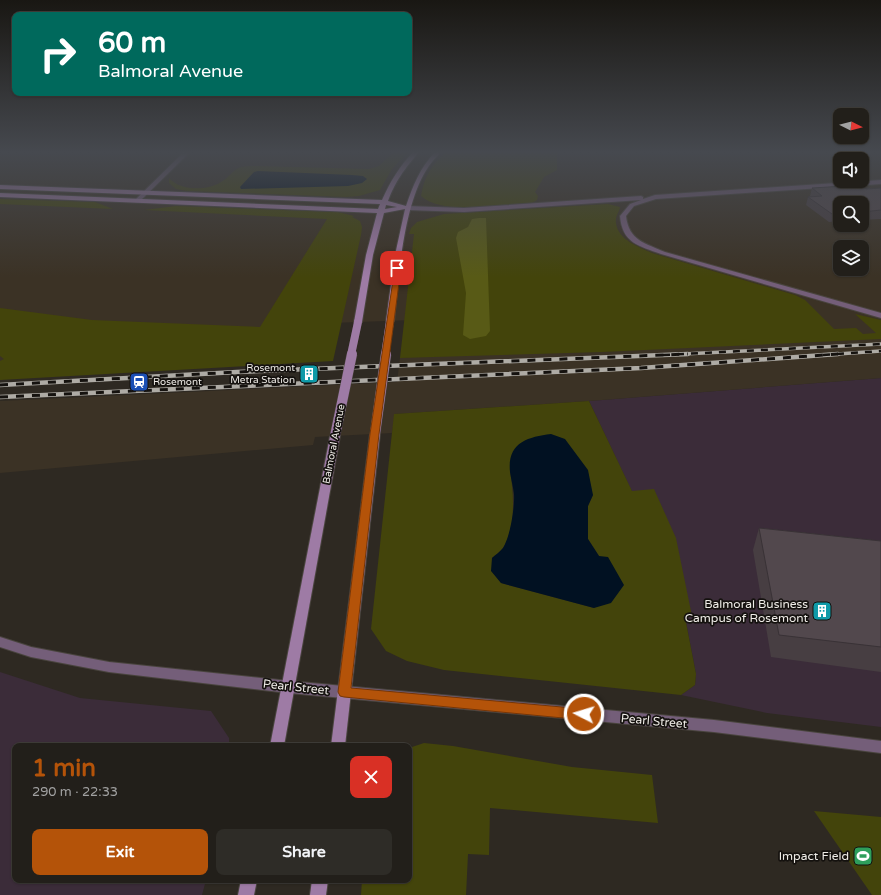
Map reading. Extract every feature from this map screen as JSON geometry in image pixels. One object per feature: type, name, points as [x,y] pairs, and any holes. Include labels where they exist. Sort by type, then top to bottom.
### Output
[{"type":"street","points":[[137,201],[145,194]]},
{"type":"street","points":[[166,194],[383,202],[407,208]]},
{"type":"street","name":"Balmoral Avenue","points":[[278,743],[335,436],[380,211],[387,194]]},
{"type":"street","points":[[338,743],[390,321],[407,208],[412,194]]},
{"type":"street","points":[[0,195],[380,211],[407,208],[464,210],[715,194]]},
{"type":"street","points":[[655,198],[632,205],[623,216],[624,228],[635,242],[663,253],[881,316]]},
{"type":"street","name":"Pearl Street","points":[[0,642],[31,652],[109,667],[289,687],[707,726],[881,747]]},
{"type":"street","points":[[246,895],[248,883]]},
{"type":"street","points":[[318,895],[320,883]]},
{"type":"shaded area","points":[[0,194],[881,194],[881,378],[589,401],[395,414],[392,433],[315,437],[313,445],[0,473],[0,401],[397,382],[400,358],[409,357],[412,320],[332,323],[0,380]]},
{"type":"shaded area","points":[[260,194],[367,194],[346,197]]},
{"type":"shaded area","points":[[421,194],[536,194],[538,196],[537,200],[532,203],[458,207],[443,206],[431,202],[421,196]]},
{"type":"shaded area","points":[[0,199],[95,202],[113,209],[0,204]]},
{"type":"shaded area","points":[[608,204],[620,207],[616,218],[618,229],[625,238],[635,245],[652,253],[795,295],[805,300],[834,329],[856,328],[863,334],[876,333],[855,314],[881,320],[881,339],[602,352],[400,358],[414,234],[409,234],[411,228],[417,222],[444,214]]},
{"type":"shaded area","points":[[176,206],[338,212],[354,216],[352,217],[360,221],[362,227],[361,235],[333,361],[0,380],[0,361],[4,359],[0,356],[0,308],[92,320],[260,327],[327,219],[144,210]]},
{"type":"shaded area","points":[[486,218],[490,331],[486,336],[470,339],[463,335],[466,293],[456,238],[458,232],[468,227],[472,219]]},
{"type":"shaded area","points":[[881,378],[881,727],[767,713],[681,695],[695,685],[696,674],[685,617],[691,616],[589,401]]},
{"type":"shaded area","points":[[589,401],[632,491],[654,489],[676,538],[692,616],[685,617],[696,674],[695,685],[681,695],[444,670],[407,661],[386,651],[371,629],[394,414]],"holes":[[[510,471],[593,495],[588,506],[588,539],[599,556],[594,608],[501,583],[492,571],[492,558],[503,548],[510,531],[513,510]]]},
{"type":"shaded area","points":[[0,672],[80,698],[211,711],[229,738],[229,743],[12,743],[12,883],[205,883],[202,895],[0,895]]},
{"type":"shaded area","points":[[424,743],[453,746],[572,767],[652,775],[658,823],[490,808],[489,855],[468,854],[466,895],[361,895],[362,883],[412,883],[412,747]]},
{"type":"shaded area","name":"Impact Field","points":[[814,811],[881,817],[881,895],[872,895]]},
{"type":"water","points":[[551,434],[565,439],[588,470],[593,495],[588,506],[588,539],[599,556],[608,557],[624,585],[611,603],[594,608],[501,583],[491,571],[492,558],[503,548],[506,543],[512,522],[514,491],[510,472],[510,462],[512,454],[520,443],[534,437]]},
{"type":"building","points":[[819,194],[881,194],[881,210],[869,211],[869,196],[833,196],[832,214],[808,197],[822,196]]},
{"type":"building","name":"Balmoral Business Campus of Rosemont","points":[[759,528],[881,541],[881,647],[779,635]]},
{"type":"railway","points":[[663,355],[881,344]]},
{"type":"railway","points":[[823,355],[881,351]]},
{"type":"railway","points":[[663,355],[688,354]]},
{"type":"railway","points":[[0,397],[641,368],[838,354]]},
{"type":"railway","points":[[0,385],[237,372],[663,355]]},
{"type":"place","name":"Rosemont Metra Station","points":[[309,374]]},
{"type":"place","name":"Rosemont","points":[[139,382]]},
{"type":"place","name":"Balmoral Business Campus of Rosemont","points":[[822,611]]},
{"type":"place","name":"Impact Field","points":[[863,856]]},
{"type":"route","points":[[397,268],[375,434],[344,692],[584,714]]}]
